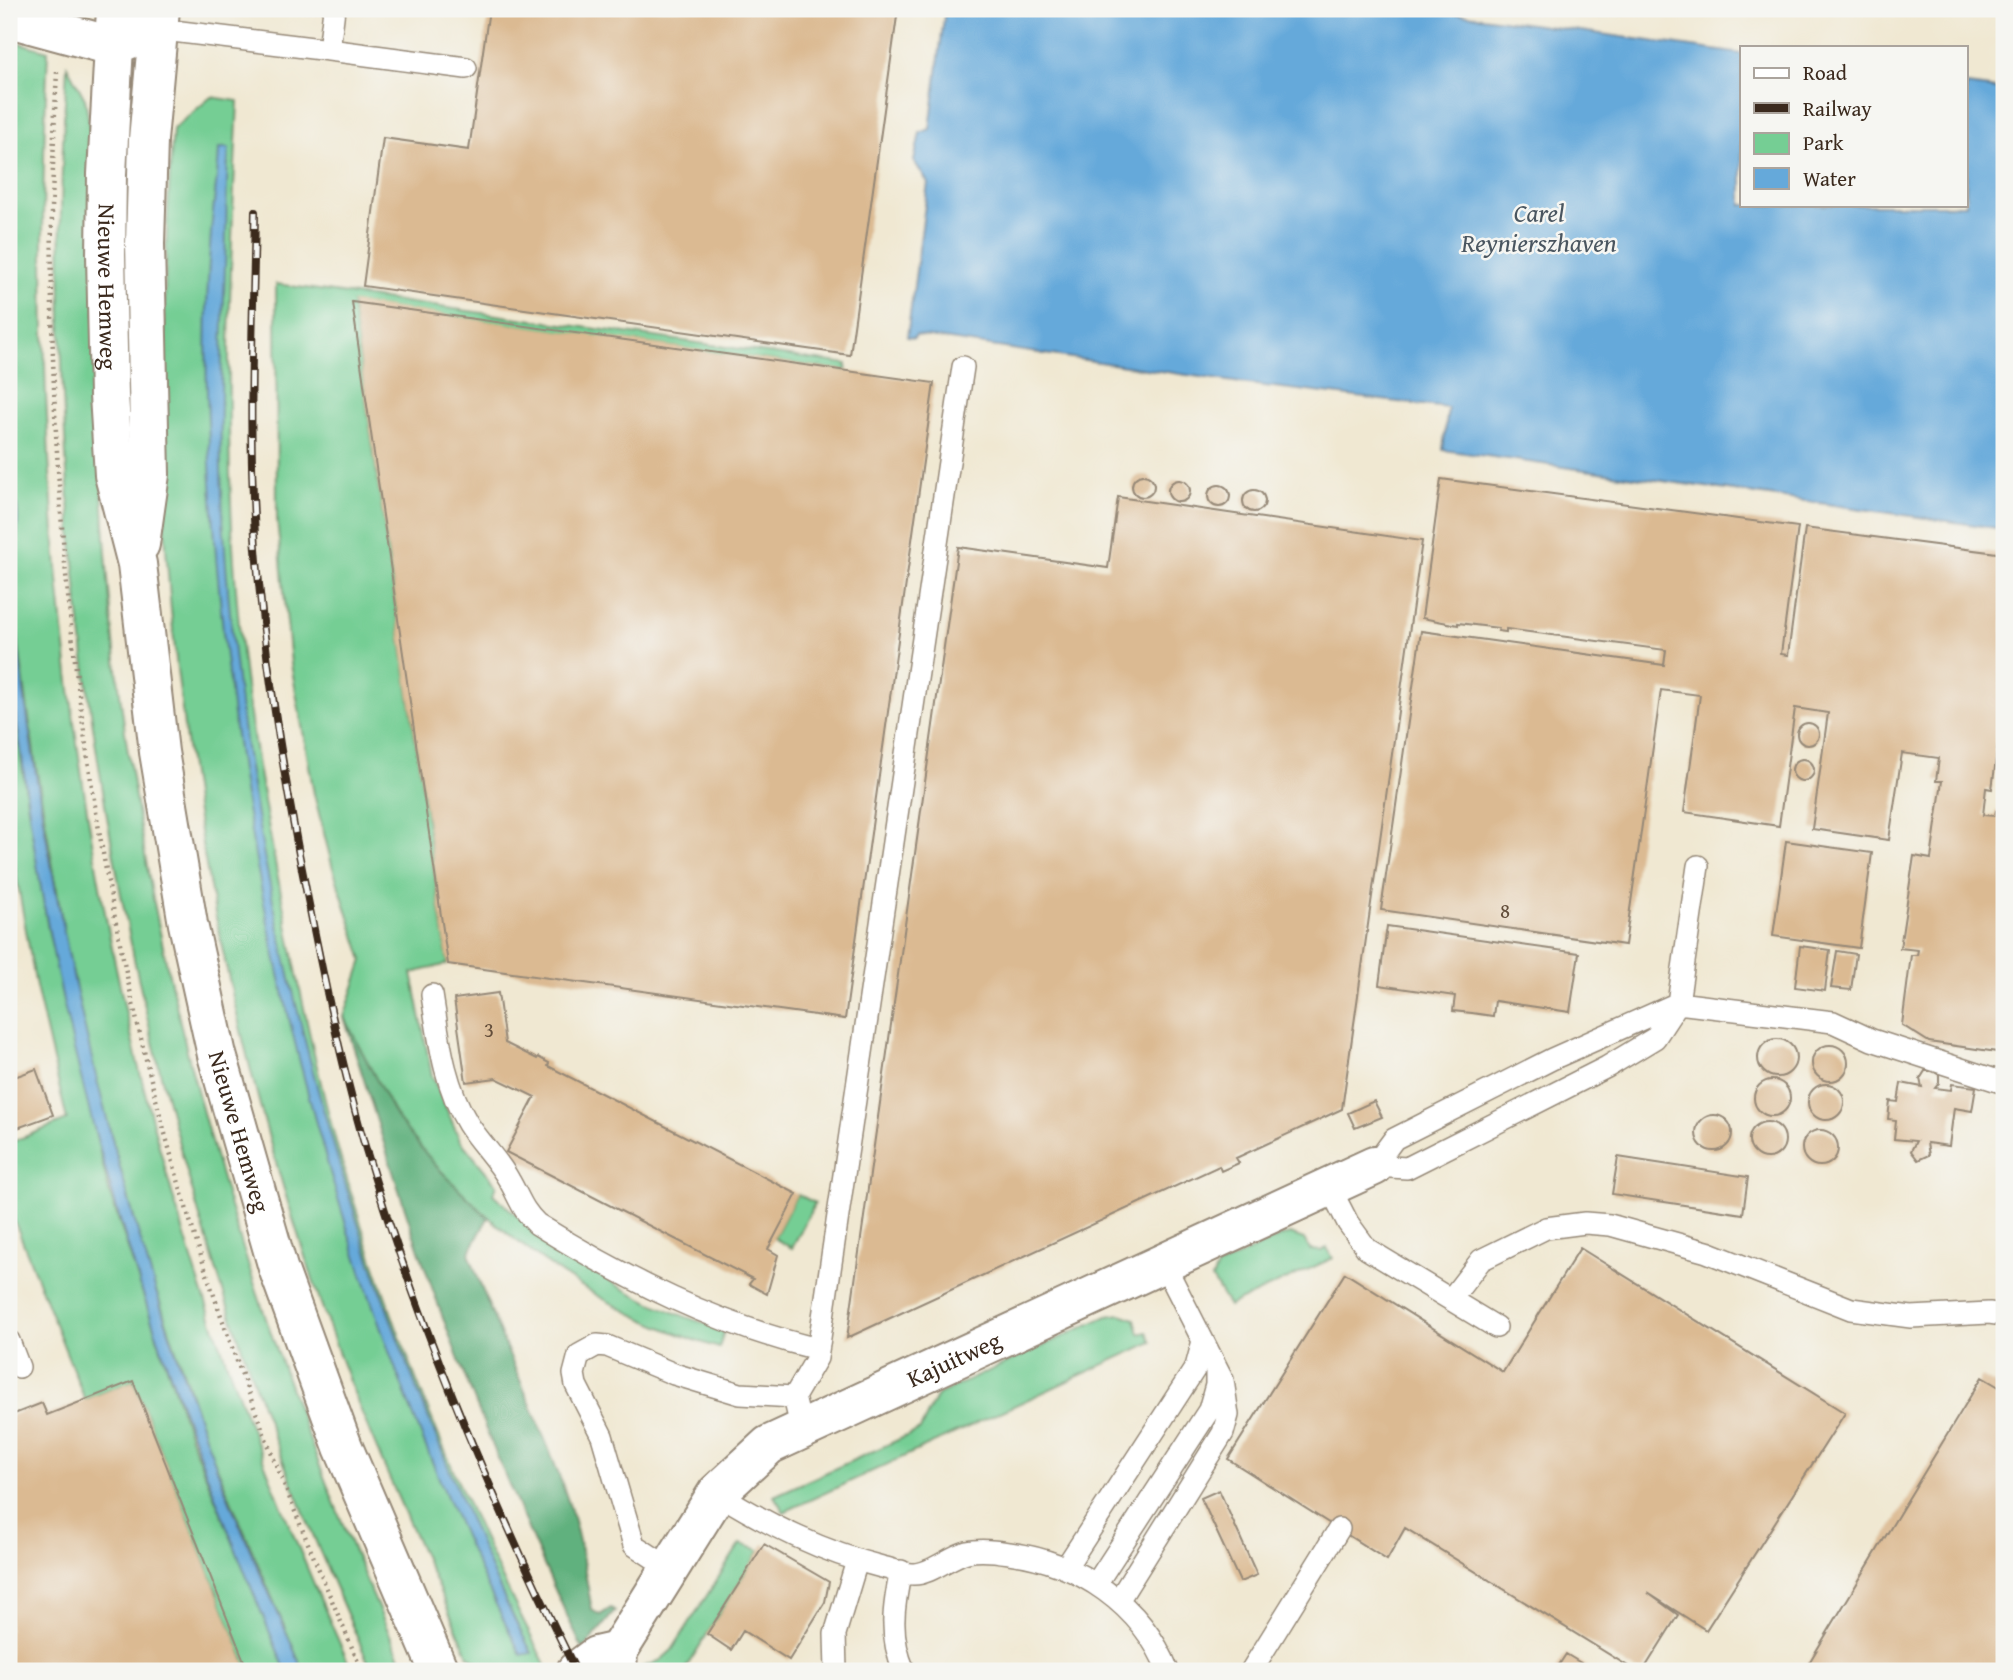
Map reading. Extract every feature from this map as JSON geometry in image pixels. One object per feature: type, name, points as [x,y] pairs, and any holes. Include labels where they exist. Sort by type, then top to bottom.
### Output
[{"type":"main road","points":[[9,18],[114,27],[153,16]]},
{"type":"main road","name":"Nieuwe Hemweg","points":[[137,564],[150,474],[145,244],[153,16]]},
{"type":"main road","name":"Nieuwe Hemweg","points":[[114,27],[106,188],[109,395],[114,475],[137,564],[151,691],[172,839],[224,1079],[259,1208],[298,1326],[353,1472],[439,1671]]},
{"type":"main road","name":"Kajuitweg","points":[[576,1671],[596,1656],[617,1661],[669,1568],[717,1493],[798,1414],[1164,1264],[1374,1166]]},
{"type":"lane","points":[[330,50],[334,9]]},
{"type":"lane","points":[[153,16],[330,50],[466,68]]},
{"type":"lane","points":[[669,1568],[634,1545],[602,1436],[576,1385],[574,1374],[579,1355],[597,1345],[607,1346],[674,1374],[798,1414],[817,1358],[963,367]]},
{"type":"lane","points":[[1374,1166],[1406,1168],[1607,1067],[1655,1038],[1678,1003],[1698,866]]},
{"type":"lane","points":[[432,995],[445,1070],[454,1096],[466,1121],[510,1181],[524,1212],[537,1224],[648,1288],[775,1339],[818,1349]]},
{"type":"lane","points":[[1374,1166],[1394,1139],[1552,1059],[1678,1003],[1833,1021],[1872,1040],[2004,1083]]},
{"type":"lane","points":[[1329,1186],[1348,1223],[1367,1249],[1496,1326]]},
{"type":"lane","points":[[1451,1299],[1481,1260],[1546,1228],[1585,1223],[1610,1225],[1707,1252],[1851,1309],[1911,1317],[1989,1313],[2004,1315]]},
{"type":"lane","points":[[1118,1601],[1223,1433],[1227,1397],[1216,1365],[1164,1264]]},
{"type":"lane","points":[[9,1341],[19,1367]]},
{"type":"lane","points":[[1066,1567],[1196,1367],[1203,1341]]},
{"type":"lane","points":[[1096,1584],[1209,1410],[1216,1385],[1216,1365]]},
{"type":"lane","points":[[717,1493],[774,1528],[857,1561],[914,1575],[967,1552],[1030,1555],[1066,1567],[1096,1584],[1142,1625],[1161,1652],[1168,1671]]},
{"type":"lane","points":[[1251,1671],[1339,1529]]},
{"type":"lane","points":[[836,1671],[835,1634],[857,1561]]},
{"type":"lane","points":[[901,1571],[892,1618],[896,1647],[904,1671]]},
{"type":"green space","points":[[9,40],[48,51],[43,204],[45,358],[53,512],[67,665],[88,818],[116,969],[152,1119],[211,1318],[267,1471],[352,1671],[303,1671],[209,1448],[144,1255],[94,1072],[65,938],[35,760],[12,597],[18,515],[9,454]]},
{"type":"green space","points":[[67,66],[85,99],[92,138],[97,376],[106,554],[128,751],[151,887],[180,1022],[215,1154],[255,1286],[300,1415],[351,1544],[406,1671],[372,1671],[303,1511],[256,1389],[193,1194],[152,1037],[118,877],[92,716],[73,553],[63,390],[61,228]]},
{"type":"green space","points":[[211,97],[238,101],[230,284],[229,406],[236,589],[253,734],[299,983],[340,1156],[382,1287],[458,1481],[547,1668],[541,1671],[491,1671],[468,1655],[402,1507],[340,1357],[306,1259],[275,1160],[224,959],[188,754],[175,651],[165,518],[164,316],[173,129]]},
{"type":"green space","points":[[276,284],[847,364],[846,371],[352,303],[448,964],[412,973],[432,1076],[460,1140],[497,1185],[493,1194],[544,1237],[600,1276],[661,1307],[725,1329],[719,1348],[647,1321],[581,1286],[519,1243],[490,1218],[435,1165],[403,1126],[382,1092],[344,1017],[363,960],[332,865],[314,794],[291,664],[277,519]]},
{"type":"green space","points":[[9,664],[27,802],[48,929],[109,1191],[191,1440],[286,1671],[248,1671],[133,1381],[85,1400],[9,1207],[9,1143],[67,1120],[36,987],[9,834]]},
{"type":"green space","points":[[344,1017],[396,1117],[436,1166],[488,1218],[469,1253],[557,1469],[579,1541],[592,1610],[600,1615],[611,1608],[615,1611],[583,1650],[518,1506],[458,1358],[412,1229]]},
{"type":"green space","points":[[797,1194],[815,1203],[792,1248],[774,1238]]},
{"type":"green space","points":[[1290,1234],[1304,1239],[1310,1250],[1321,1251],[1327,1248],[1333,1258],[1229,1306],[1212,1279],[1217,1267]]},
{"type":"green space","points":[[1120,1314],[1135,1319],[1139,1334],[1147,1332],[1152,1342],[784,1512],[774,1496],[920,1430],[937,1395],[1107,1316]]},
{"type":"green space","points":[[740,1544],[760,1550],[684,1671],[634,1671],[661,1660],[672,1650]]},
{"type":"water","name":"Carel Reynierszhaven","points":[[945,9],[1426,9],[1740,54],[1740,206],[1968,206],[1968,85],[2004,90],[2004,529],[1443,450],[1448,408],[1248,384],[916,335],[914,338],[907,337],[928,183],[914,161],[920,133],[930,129]]},
{"type":"water","points":[[219,148],[229,148],[221,439],[228,591],[242,715],[261,839],[286,963],[352,1206],[393,1324],[481,1548],[532,1653],[521,1655],[453,1510],[393,1362],[341,1210],[298,1055],[263,898],[237,740],[218,581],[208,421],[208,280]]},
{"type":"water","points":[[9,455],[18,517],[13,599],[27,711],[44,823],[89,1046],[148,1265],[183,1373],[221,1479],[303,1671],[286,1671],[197,1449],[157,1337],[89,1109],[61,993],[39,876],[11,687],[7,611]]},
{"type":"building","points":[[489,9],[898,9],[850,355],[363,286],[383,138],[469,150]]},
{"type":"building","points":[[352,302],[934,383],[845,1019],[448,964]]},
{"type":"building","points":[[1143,475],[1151,478],[1154,486],[1151,494],[1143,497],[1135,494],[1132,486],[1135,478]]},
{"type":"building","points":[[1441,479],[1798,527],[1781,654],[1788,655],[1805,528],[2004,554],[2002,714],[1992,789],[1986,788],[1983,815],[1995,816],[1996,811],[2001,812],[2004,798],[2004,1053],[1929,1042],[1902,1025],[1911,955],[1917,955],[1918,950],[1900,948],[1914,856],[1931,859],[1942,781],[1936,781],[1939,758],[1902,753],[1889,840],[1812,829],[1828,713],[1795,708],[1779,826],[1684,812],[1700,695],[1661,690],[1625,945],[1381,910],[1421,631],[1664,665],[1666,650],[1506,629],[1506,632],[1498,631],[1499,628],[1458,625],[1422,618]]},
{"type":"building","points":[[1175,480],[1183,480],[1190,487],[1190,495],[1183,502],[1175,502],[1168,495],[1168,487]]},
{"type":"building","points":[[1219,485],[1227,488],[1230,496],[1227,504],[1219,507],[1211,504],[1208,496],[1211,488]]},
{"type":"building","points":[[1250,490],[1258,490],[1265,497],[1265,505],[1258,512],[1250,512],[1243,505],[1243,497]]},
{"type":"building","points":[[1118,497],[1422,541],[1342,1109],[1236,1158],[1239,1163],[1221,1171],[1219,1166],[847,1338],[958,547],[1108,568]]},
{"type":"building","points":[[1804,723],[1812,723],[1819,730],[1819,738],[1812,745],[1804,745],[1797,738],[1797,730]]},
{"type":"building","points":[[1799,759],[1807,759],[1814,766],[1814,774],[1807,781],[1799,781],[1792,774],[1792,766]]},
{"type":"building","points":[[1786,841],[1872,853],[1859,948],[1773,936]]},
{"type":"building","points":[[1387,926],[1579,953],[1570,1012],[1495,1001],[1493,1016],[1453,1011],[1455,996],[1379,985]]},
{"type":"building","points":[[1800,946],[1830,950],[1825,991],[1795,987]]},
{"type":"building","points":[[1837,951],[1856,954],[1851,990],[1831,988]]},
{"type":"building","points":[[498,993],[505,1043],[537,1059],[538,1057],[549,1063],[548,1066],[797,1194],[768,1249],[778,1255],[767,1294],[749,1284],[753,1279],[506,1152],[535,1097],[496,1078],[466,1082],[454,999]]},
{"type":"building","points":[[1777,1039],[1790,1045],[1796,1058],[1790,1071],[1777,1077],[1764,1071],[1758,1058],[1764,1045]]},
{"type":"building","points":[[1830,1045],[1843,1050],[1848,1063],[1843,1076],[1830,1081],[1817,1076],[1812,1063],[1817,1050]]},
{"type":"building","points":[[36,1069],[53,1115],[9,1131],[9,1079]]},
{"type":"building","points":[[1925,1071],[1933,1071],[1939,1075],[1939,1083],[1935,1088],[1951,1090],[1952,1084],[1976,1087],[1972,1111],[1954,1108],[1949,1146],[1927,1143],[1929,1155],[1918,1160],[1911,1151],[1916,1141],[1894,1139],[1896,1120],[1888,1119],[1890,1101],[1898,1102],[1901,1083],[1922,1087],[1920,1079]]},
{"type":"building","points":[[1772,1080],[1785,1085],[1790,1098],[1785,1111],[1772,1116],[1759,1111],[1754,1098],[1759,1085]]},
{"type":"building","points":[[1826,1084],[1839,1089],[1844,1102],[1839,1115],[1826,1120],[1813,1115],[1808,1102],[1813,1089]]},
{"type":"building","points":[[1374,1101],[1382,1117],[1355,1128],[1348,1113]]},
{"type":"building","points":[[1714,1115],[1727,1120],[1732,1133],[1727,1146],[1714,1151],[1701,1146],[1696,1133],[1701,1120]]},
{"type":"building","points":[[1767,1122],[1780,1127],[1785,1140],[1780,1153],[1767,1158],[1754,1153],[1749,1140],[1754,1127]]},
{"type":"building","points":[[1820,1130],[1833,1135],[1838,1148],[1833,1161],[1820,1166],[1807,1161],[1802,1148],[1807,1135]]},
{"type":"building","points":[[1618,1157],[1748,1177],[1743,1214],[1612,1194]]},
{"type":"building","points":[[1580,1248],[1845,1413],[1706,1630],[1648,1593],[1678,1615],[1643,1671],[1636,1671],[1405,1528],[1387,1560],[1228,1459],[1345,1273],[1503,1372]]},
{"type":"building","points":[[1982,1377],[2004,1390],[2004,1671],[1804,1671]]},
{"type":"building","points":[[133,1381],[248,1671],[9,1671],[9,1416],[42,1403],[47,1415]]},
{"type":"building","points":[[1219,1490],[1257,1575],[1240,1582],[1201,1498]]},
{"type":"building","points":[[764,1544],[829,1582],[825,1602],[789,1660],[743,1631],[731,1650],[707,1634]]},
{"type":"building","points":[[1566,1654],[1594,1671],[1555,1671]]},
{"type":"railway","points":[[255,212],[251,430],[260,598],[286,781],[328,999],[364,1143],[408,1279],[486,1477],[576,1671]]}]
